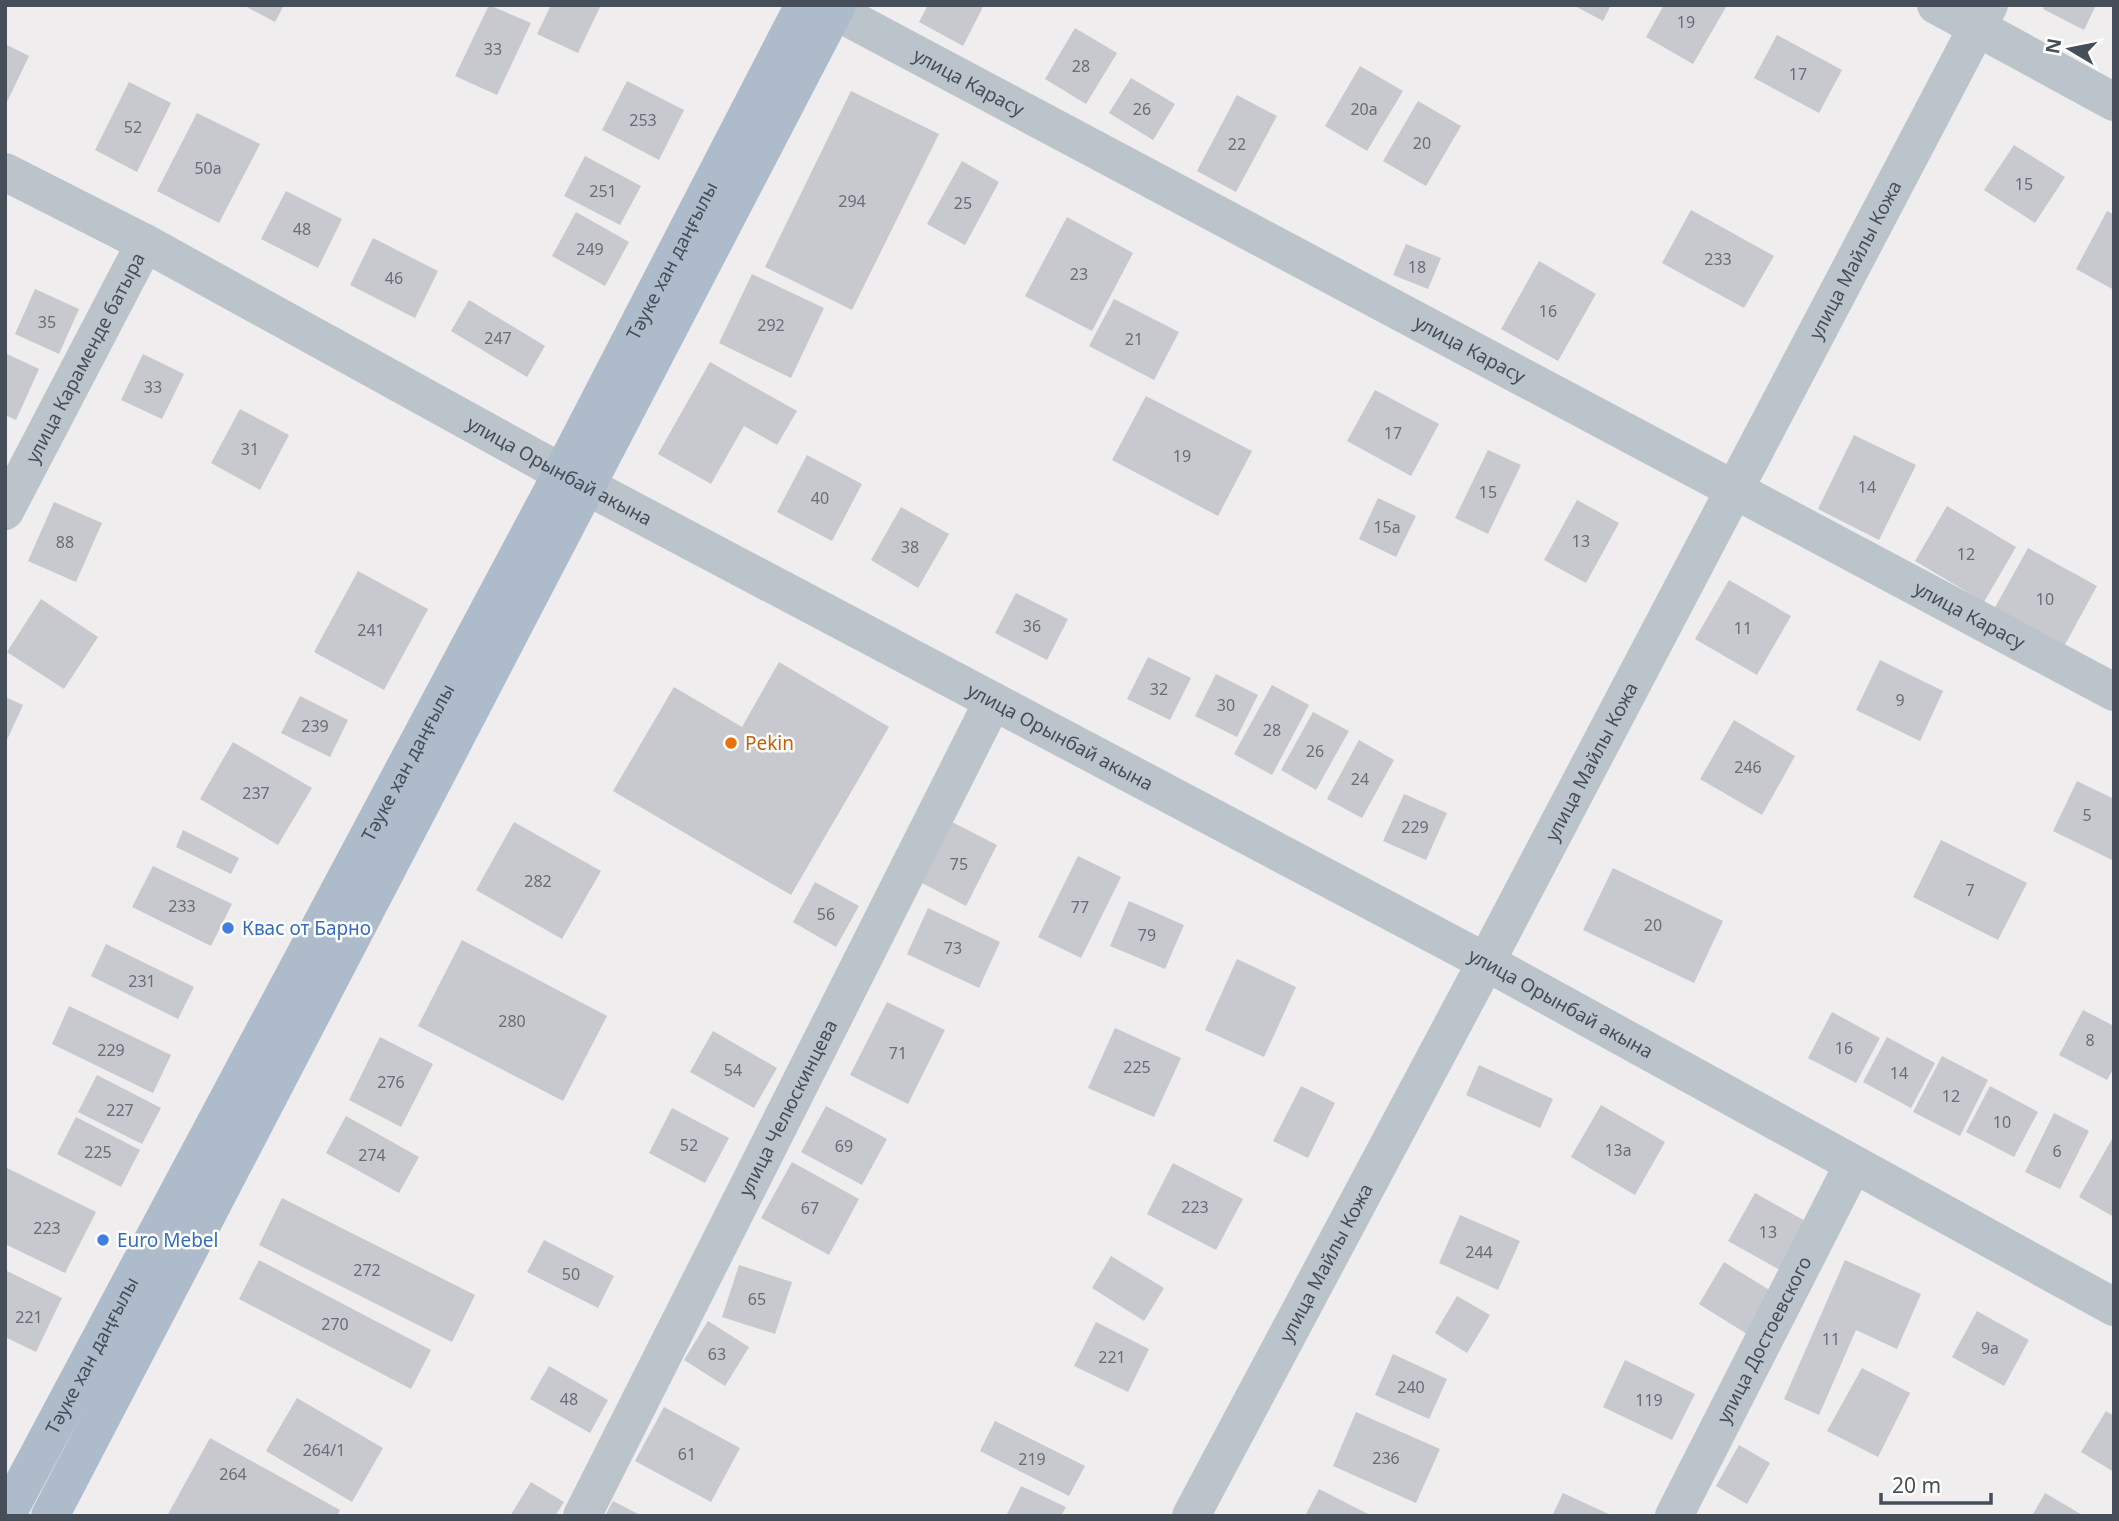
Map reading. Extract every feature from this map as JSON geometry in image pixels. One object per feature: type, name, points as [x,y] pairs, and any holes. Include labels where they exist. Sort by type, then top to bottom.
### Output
[{"type":"main road","name":"Тәуке хан даңғылы","points":[[6,1516],[574,479],[825,7]]},
{"type":"main road","name":"Тәуке хан даңғылы","points":[[50,1516],[574,479]]},
{"type":"street","points":[[1936,5],[1983,16],[2114,102]]},
{"type":"street","name":"улица Карасу","points":[[825,7],[2114,692]]},
{"type":"street","name":"улица Майлы Кожа","points":[[1191,1516],[1486,962],[1983,16]]},
{"type":"street","name":"улица Орынбай акына","points":[[5,172],[145,243],[574,479],[1486,962],[2114,1307]]},
{"type":"street","name":"улица Караменде батыра","points":[[5,511],[145,243]]},
{"type":"street","name":"улица Челюскинцева","points":[[582,1516],[993,701]]},
{"type":"street","name":"улица Достоевского","points":[[1674,1516],[1853,1165]]},
{"type":"building","points":[[243,5],[284,5],[275,22]]},
{"type":"building","points":[[489,5],[531,23],[497,95],[455,76]]},
{"type":"building","points":[[551,5],[601,5],[578,53],[537,34]]},
{"type":"building","points":[[928,5],[984,5],[963,46],[919,22]]},
{"type":"building","points":[[1573,5],[1611,5],[1603,21]]},
{"type":"building","points":[[1664,5],[1726,7],[1693,64],[1646,37]]},
{"type":"building","points":[[2044,5],[2096,5],[2084,30],[2043,9]]},
{"type":"building","points":[[1075,28],[1117,53],[1086,104],[1045,79]]},
{"type":"building","points":[[1777,35],[1842,70],[1819,113],[1754,78]]},
{"type":"building","points":[[5,44],[29,56],[5,106]]},
{"type":"building","points":[[1360,66],[1403,91],[1367,151],[1325,126]]},
{"type":"building","points":[[1131,78],[1175,104],[1153,140],[1109,113]]},
{"type":"building","points":[[627,81],[684,110],[659,160],[602,130]]},
{"type":"building","points":[[129,82],[171,103],[137,172],[95,150]]},
{"type":"building","points":[[851,91],[939,134],[852,310],[765,267]]},
{"type":"building","points":[[1237,95],[1277,116],[1236,192],[1197,171]]},
{"type":"building","points":[[1418,101],[1461,126],[1426,186],[1383,161]]},
{"type":"building","points":[[197,113],[260,144],[219,223],[157,191]]},
{"type":"building","points":[[2014,145],[2065,177],[2035,223],[1984,190]]},
{"type":"building","points":[[585,156],[641,186],[620,225],[564,196]]},
{"type":"building","points":[[962,161],[999,182],[965,245],[927,224]]},
{"type":"building","points":[[286,191],[342,219],[318,268],[261,239]]},
{"type":"building","points":[[1691,210],[1774,256],[1744,308],[1662,263]]},
{"type":"building","points":[[2107,211],[2114,215],[2114,290],[2076,269]]},
{"type":"building","points":[[576,212],[629,242],[605,286],[552,256]]},
{"type":"building","points":[[1067,217],[1133,253],[1092,331],[1025,296]]},
{"type":"building","points":[[373,238],[438,271],[415,318],[350,285]]},
{"type":"building","points":[[1406,244],[1441,258],[1428,289],[1393,275]]},
{"type":"building","points":[[1539,261],[1596,294],[1558,361],[1501,329]]},
{"type":"building","points":[[752,274],[824,308],[791,378],[719,343]]},
{"type":"building","points":[[35,289],[79,309],[59,354],[15,334]]},
{"type":"building","points":[[1114,299],[1179,332],[1154,380],[1089,346]]},
{"type":"building","points":[[469,300],[545,346],[527,377],[451,331]]},
{"type":"building","points":[[5,353],[39,369],[16,420],[5,415]]},
{"type":"building","points":[[143,354],[184,374],[162,419],[121,400]]},
{"type":"building","points":[[710,362],[797,411],[777,445],[744,426],[711,484],[658,454]]},
{"type":"building","points":[[1375,390],[1439,424],[1411,476],[1347,441]]},
{"type":"building","points":[[1146,396],[1252,451],[1218,516],[1112,460]]},
{"type":"building","points":[[240,409],[289,435],[260,490],[211,463]]},
{"type":"building","points":[[1854,435],[1916,465],[1879,540],[1818,509]]},
{"type":"building","points":[[1488,450],[1521,465],[1488,534],[1455,518]]},
{"type":"building","points":[[807,455],[862,484],[832,541],[777,512]]},
{"type":"building","points":[[1378,498],[1416,516],[1396,557],[1359,539]]},
{"type":"building","points":[[1577,500],[1619,523],[1586,583],[1544,560]]},
{"type":"building","points":[[54,502],[102,523],[76,582],[28,561]]},
{"type":"building","points":[[1947,506],[2016,547],[1984,602],[1915,561]]},
{"type":"building","points":[[901,507],[949,534],[918,588],[871,560]]},
{"type":"building","points":[[2028,548],[2097,586],[2062,650],[1993,611]]},
{"type":"building","points":[[358,571],[428,609],[384,690],[314,652]]},
{"type":"building","points":[[1729,580],[1791,616],[1757,675],[1695,639]]},
{"type":"building","points":[[1016,593],[1068,619],[1047,660],[995,633]]},
{"type":"building","points":[[41,599],[98,637],[64,689],[7,652]]},
{"type":"building","points":[[1148,657],[1191,678],[1170,720],[1127,699]]},
{"type":"building","points":[[1880,660],[1943,691],[1920,741],[1856,710]]},
{"type":"building","points":[[779,662],[889,727],[791,895],[613,791],[674,687],[742,727]]},
{"type":"building","points":[[1216,674],[1258,695],[1237,737],[1195,716]]},
{"type":"building","points":[[1272,685],[1309,705],[1272,775],[1234,754]]},
{"type":"building","points":[[300,696],[348,720],[330,757],[281,733]]},
{"type":"building","points":[[5,697],[23,705],[5,744]]},
{"type":"building","points":[[1313,712],[1349,731],[1316,790],[1281,770]]},
{"type":"building","points":[[1734,720],[1795,756],[1762,815],[1700,779]]},
{"type":"building","points":[[1359,740],[1394,760],[1362,818],[1327,799]]},
{"type":"building","points":[[233,742],[312,788],[278,845],[200,799]]},
{"type":"building","points":[[2077,781],[2114,799],[2114,861],[2053,831]]},
{"type":"building","points":[[1404,794],[1447,813],[1426,860],[1383,841]]},
{"type":"building","points":[[514,822],[601,871],[562,939],[476,890]]},
{"type":"building","points":[[952,822],[997,845],[966,906],[922,883]]},
{"type":"building","points":[[183,830],[239,858],[231,874],[176,847]]},
{"type":"building","points":[[1941,840],[2027,883],[1998,940],[1913,897]]},
{"type":"building","points":[[1078,856],[1121,877],[1081,958],[1038,937]]},
{"type":"building","points":[[153,866],[232,904],[211,946],[132,907]]},
{"type":"building","points":[[1613,868],[1723,921],[1694,983],[1583,930]]},
{"type":"building","points":[[815,882],[859,906],[836,947],[793,922]]},
{"type":"building","points":[[1129,901],[1184,925],[1165,969],[1110,946]]},
{"type":"building","points":[[928,908],[1000,942],[979,988],[907,954]]},
{"type":"building","points":[[462,940],[607,1016],[563,1101],[418,1026]]},
{"type":"building","points":[[106,944],[194,987],[178,1019],[91,976]]},
{"type":"building","points":[[1237,959],[1296,987],[1264,1057],[1205,1030]]},
{"type":"building","points":[[887,1002],[945,1030],[908,1104],[850,1075]]},
{"type":"building","points":[[69,1006],[171,1055],[153,1093],[52,1044]]},
{"type":"building","points":[[2083,1010],[2114,1026],[2114,1068],[2107,1080],[2059,1055]]},
{"type":"building","points":[[1832,1012],[1880,1038],[1856,1083],[1808,1058]]},
{"type":"building","points":[[1115,1028],[1181,1058],[1154,1117],[1088,1088]]},
{"type":"building","points":[[713,1031],[777,1068],[754,1108],[690,1072]]},
{"type":"building","points":[[380,1037],[433,1064],[401,1127],[349,1100]]},
{"type":"building","points":[[1887,1037],[1935,1063],[1911,1108],[1863,1082]]},
{"type":"building","points":[[1942,1056],[1988,1080],[1960,1136],[1913,1112]]},
{"type":"building","points":[[1479,1065],[1553,1099],[1540,1128],[1466,1095]]},
{"type":"building","points":[[97,1075],[161,1108],[142,1144],[78,1112]]},
{"type":"building","points":[[1301,1086],[1335,1103],[1308,1158],[1273,1141]]},
{"type":"building","points":[[1990,1086],[2038,1112],[2014,1157],[1966,1132]]},
{"type":"building","points":[[1601,1105],[1665,1142],[1635,1195],[1571,1157]]},
{"type":"building","points":[[826,1106],[887,1139],[862,1185],[801,1152]]},
{"type":"building","points":[[672,1108],[729,1138],[705,1183],[649,1153]]},
{"type":"building","points":[[2054,1113],[2089,1131],[2060,1189],[2025,1172]]},
{"type":"building","points":[[346,1116],[419,1157],[399,1193],[326,1153]]},
{"type":"building","points":[[76,1117],[140,1150],[121,1187],[57,1154]]},
{"type":"building","points":[[2112,1139],[2114,1140],[2114,1217],[2079,1197]]},
{"type":"building","points":[[792,1162],[859,1199],[829,1255],[761,1218]]},
{"type":"building","points":[[1173,1163],[1243,1199],[1216,1250],[1147,1214]]},
{"type":"building","points":[[5,1167],[96,1212],[65,1273],[5,1244]]},
{"type":"building","points":[[1755,1193],[1807,1222],[1780,1270],[1728,1241]]},
{"type":"building","points":[[282,1198],[475,1295],[452,1342],[259,1245]]},
{"type":"building","points":[[1460,1215],[1520,1241],[1498,1290],[1439,1263]]},
{"type":"building","points":[[544,1240],[614,1276],[598,1308],[527,1272]]},
{"type":"building","points":[[1111,1256],[1164,1288],[1144,1321],[1092,1288]]},
{"type":"building","points":[[259,1260],[431,1350],[411,1389],[239,1299]]},
{"type":"building","points":[[1845,1260],[1921,1294],[1897,1349],[1856,1330],[1819,1415],[1784,1399]]},
{"type":"building","points":[[1724,1262],[1776,1294],[1750,1336],[1699,1304]]},
{"type":"building","points":[[739,1265],[792,1282],[775,1334],[722,1317]]},
{"type":"building","points":[[5,1270],[62,1298],[36,1352],[5,1337]]},
{"type":"building","points":[[1457,1296],[1490,1315],[1467,1353],[1435,1333]]},
{"type":"building","points":[[1977,1311],[2029,1340],[2004,1386],[1952,1357]]},
{"type":"building","points":[[708,1321],[749,1347],[725,1386],[684,1360]]},
{"type":"building","points":[[1096,1322],[1149,1349],[1128,1392],[1074,1366]]},
{"type":"building","points":[[1393,1354],[1447,1379],[1429,1419],[1375,1395]]},
{"type":"building","points":[[1625,1360],[1695,1394],[1672,1440],[1603,1407]]},
{"type":"building","points":[[549,1366],[608,1400],[590,1433],[530,1399]]},
{"type":"building","points":[[1862,1368],[1910,1393],[1878,1457],[1827,1431]]},
{"type":"building","points":[[297,1398],[383,1448],[352,1502],[266,1451]]},
{"type":"building","points":[[664,1407],[740,1448],[711,1502],[635,1461]]},
{"type":"building","points":[[2106,1411],[2114,1416],[2114,1472],[2081,1452]]},
{"type":"building","points":[[1356,1412],[1440,1449],[1416,1503],[1333,1466]]},
{"type":"building","points":[[995,1421],[1085,1466],[1069,1496],[980,1451]]},
{"type":"building","points":[[210,1438],[340,1510],[337,1516],[167,1516]]},
{"type":"building","points":[[1739,1445],[1770,1463],[1747,1504],[1716,1486]]},
{"type":"building","points":[[531,1482],[564,1502],[555,1516],[510,1516]]},
{"type":"building","points":[[1021,1486],[1066,1507],[1061,1516],[1006,1516]]},
{"type":"building","points":[[1319,1489],[1372,1516],[1305,1516]]},
{"type":"building","points":[[1563,1493],[1613,1516],[1552,1516]]},
{"type":"building","points":[[2045,1493],[2084,1516],[2032,1516]]},
{"type":"building","points":[[613,1501],[642,1516],[605,1516]]},
{"type":"place","name":"Pekin","points":[[731,743]]},
{"type":"place","name":"Квас от Барно","points":[[228,928]]},
{"type":"place","name":"Euro Mebel","points":[[103,1240]]}]
